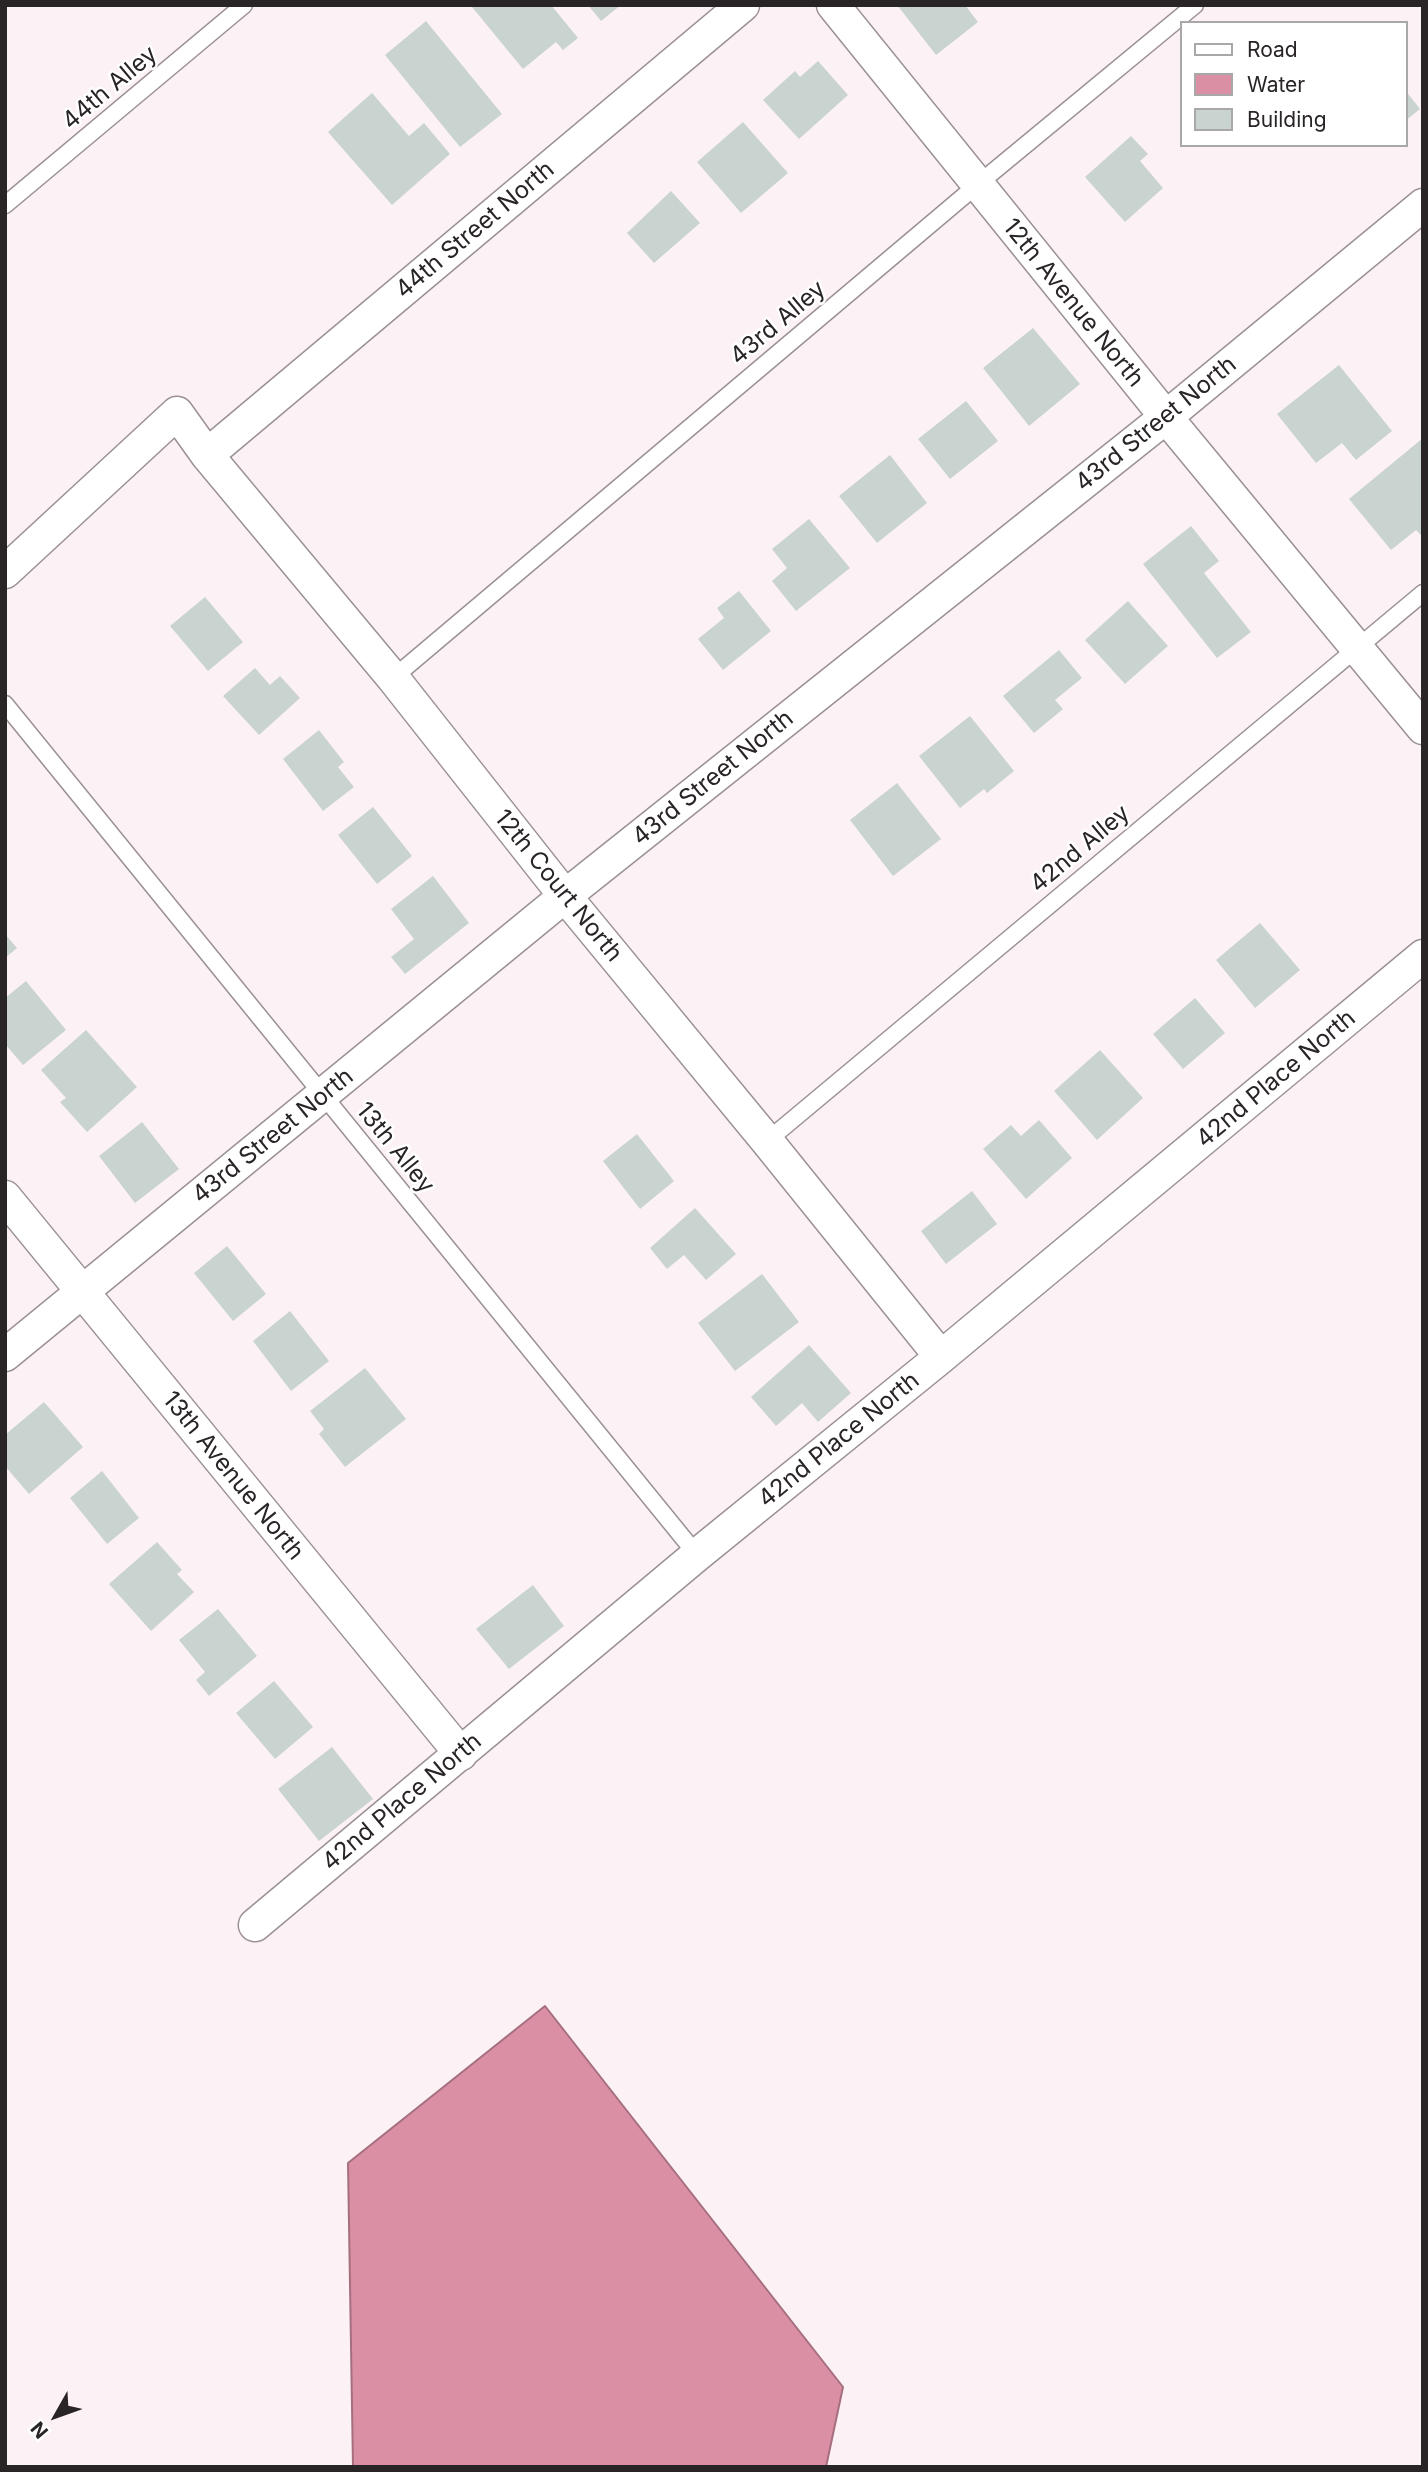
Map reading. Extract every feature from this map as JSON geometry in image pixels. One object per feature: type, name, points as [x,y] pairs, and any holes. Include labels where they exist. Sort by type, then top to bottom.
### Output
[{"type":"street","name":"44th Street North","points":[[207,455],[743,5]]},
{"type":"street","name":"12th Avenue North","points":[[833,5],[1166,417],[1423,728]]},
{"type":"street","name":"43rd Street North","points":[[5,1355],[565,896],[1166,417],[1423,205]]},
{"type":"street","name":"12th Court North","points":[[5,572],[177,413],[207,455],[393,678],[565,896],[941,1357]]},
{"type":"street","name":"42nd Place North","points":[[255,1925],[697,1555],[941,1357],[1423,956]]},
{"type":"street","name":"13th Avenue North","points":[[5,1197],[461,1754]]},
{"type":"lane","name":"44th Alley","points":[[5,205],[244,5]]},
{"type":"lane","name":"43rd Alley","points":[[393,678],[977,185],[1195,5]]},
{"type":"lane","name":"42nd Alley","points":[[767,1141],[1423,593]]},
{"type":"lane","name":"13th Alley","points":[[5,704],[697,1555]]},
{"type":"water","points":[[545,2006],[843,2387],[826,2467],[353,2467],[348,2163]]},
{"type":"building","points":[[551,5],[578,38],[563,50],[556,42],[523,69],[472,7]]},
{"type":"building","points":[[588,5],[621,5],[601,21]]},
{"type":"building","points":[[897,5],[965,5],[978,22],[936,55]]},
{"type":"building","points":[[426,21],[502,114],[460,147],[385,55]]},
{"type":"building","points":[[818,61],[848,95],[799,139],[763,100],[795,71],[800,77]]},
{"type":"building","points":[[372,93],[409,136],[424,123],[450,154],[392,205],[328,132]]},
{"type":"building","points":[[1407,93],[1420,109],[1407,119]]},
{"type":"building","points":[[743,122],[788,173],[741,213],[697,162]]},
{"type":"building","points":[[1131,136],[1148,154],[1140,161],[1163,188],[1125,222],[1085,177]]},
{"type":"building","points":[[671,191],[700,223],[654,263],[627,233]]},
{"type":"building","points":[[1033,328],[1080,384],[1029,426],[983,368]]},
{"type":"building","points":[[1339,365],[1392,431],[1356,460],[1342,443],[1316,463],[1277,414]]},
{"type":"building","points":[[966,401],[998,441],[950,479],[918,439]]},
{"type":"building","points":[[1423,438],[1423,537],[1416,530],[1391,550],[1349,499]]},
{"type":"building","points":[[890,455],[927,503],[877,543],[839,496]]},
{"type":"building","points":[[809,519],[850,568],[796,611],[772,581],[787,568],[772,549]]},
{"type":"building","points":[[1191,526],[1219,561],[1204,573],[1251,632],[1217,658],[1143,564]]},
{"type":"building","points":[[739,591],[771,631],[723,670],[698,639],[724,618],[717,608]]},
{"type":"building","points":[[205,597],[243,642],[208,671],[170,626]]},
{"type":"building","points":[[1128,601],[1168,646],[1125,684],[1085,640]]},
{"type":"building","points":[[1059,650],[1082,678],[1055,700],[1063,709],[1034,733],[1003,696]]},
{"type":"building","points":[[255,668],[270,685],[280,676],[300,698],[259,735],[223,696]]},
{"type":"building","points":[[970,716],[1014,771],[987,793],[984,789],[960,808],[919,756]]},
{"type":"building","points":[[319,730],[344,762],[338,767],[354,787],[323,811],[283,759]]},
{"type":"building","points":[[897,783],[941,839],[893,876],[850,820]]},
{"type":"building","points":[[373,807],[412,856],[377,884],[338,835]]},
{"type":"building","points":[[433,876],[469,923],[405,974],[391,957],[414,939],[391,909]]},
{"type":"building","points":[[1260,923],[1300,970],[1255,1008],[1216,960]]},
{"type":"building","points":[[5,934],[17,948],[5,958]]},
{"type":"building","points":[[26,981],[66,1030],[23,1065],[5,1044],[5,998]]},
{"type":"building","points":[[1195,998],[1225,1033],[1183,1069],[1153,1034]]},
{"type":"building","points":[[86,1030],[137,1087],[87,1132],[60,1102],[66,1098],[41,1070]]},
{"type":"building","points":[[1100,1050],[1143,1098],[1097,1140],[1054,1091]]},
{"type":"building","points":[[1039,1120],[1072,1158],[1026,1199],[983,1149],[1011,1125],[1021,1136]]},
{"type":"building","points":[[142,1122],[179,1169],[135,1203],[99,1156]]},
{"type":"building","points":[[637,1134],[674,1181],[640,1209],[603,1161]]},
{"type":"building","points":[[972,1191],[997,1224],[946,1264],[921,1231]]},
{"type":"building","points":[[695,1208],[736,1254],[706,1280],[684,1255],[667,1269],[650,1248]]},
{"type":"building","points":[[227,1246],[266,1294],[233,1321],[194,1273]]},
{"type":"building","points":[[762,1274],[799,1322],[735,1371],[698,1323]]},
{"type":"building","points":[[290,1311],[329,1361],[291,1391],[253,1341]]},
{"type":"building","points":[[809,1345],[851,1393],[818,1422],[802,1403],[776,1426],[751,1397]]},
{"type":"building","points":[[365,1368],[406,1419],[345,1467],[319,1434],[324,1429],[310,1411]]},
{"type":"building","points":[[44,1402],[83,1447],[29,1494],[5,1466],[5,1435]]},
{"type":"building","points":[[102,1471],[139,1518],[107,1544],[70,1498]]},
{"type":"building","points":[[157,1542],[182,1570],[177,1574],[194,1592],[151,1631],[109,1584]]},
{"type":"building","points":[[533,1585],[564,1626],[509,1669],[476,1629]]},
{"type":"building","points":[[218,1609],[257,1656],[209,1696],[196,1680],[205,1672],[179,1640]]},
{"type":"building","points":[[274,1681],[313,1727],[275,1759],[236,1713]]},
{"type":"building","points":[[332,1747],[373,1799],[319,1841],[278,1789]]}]
